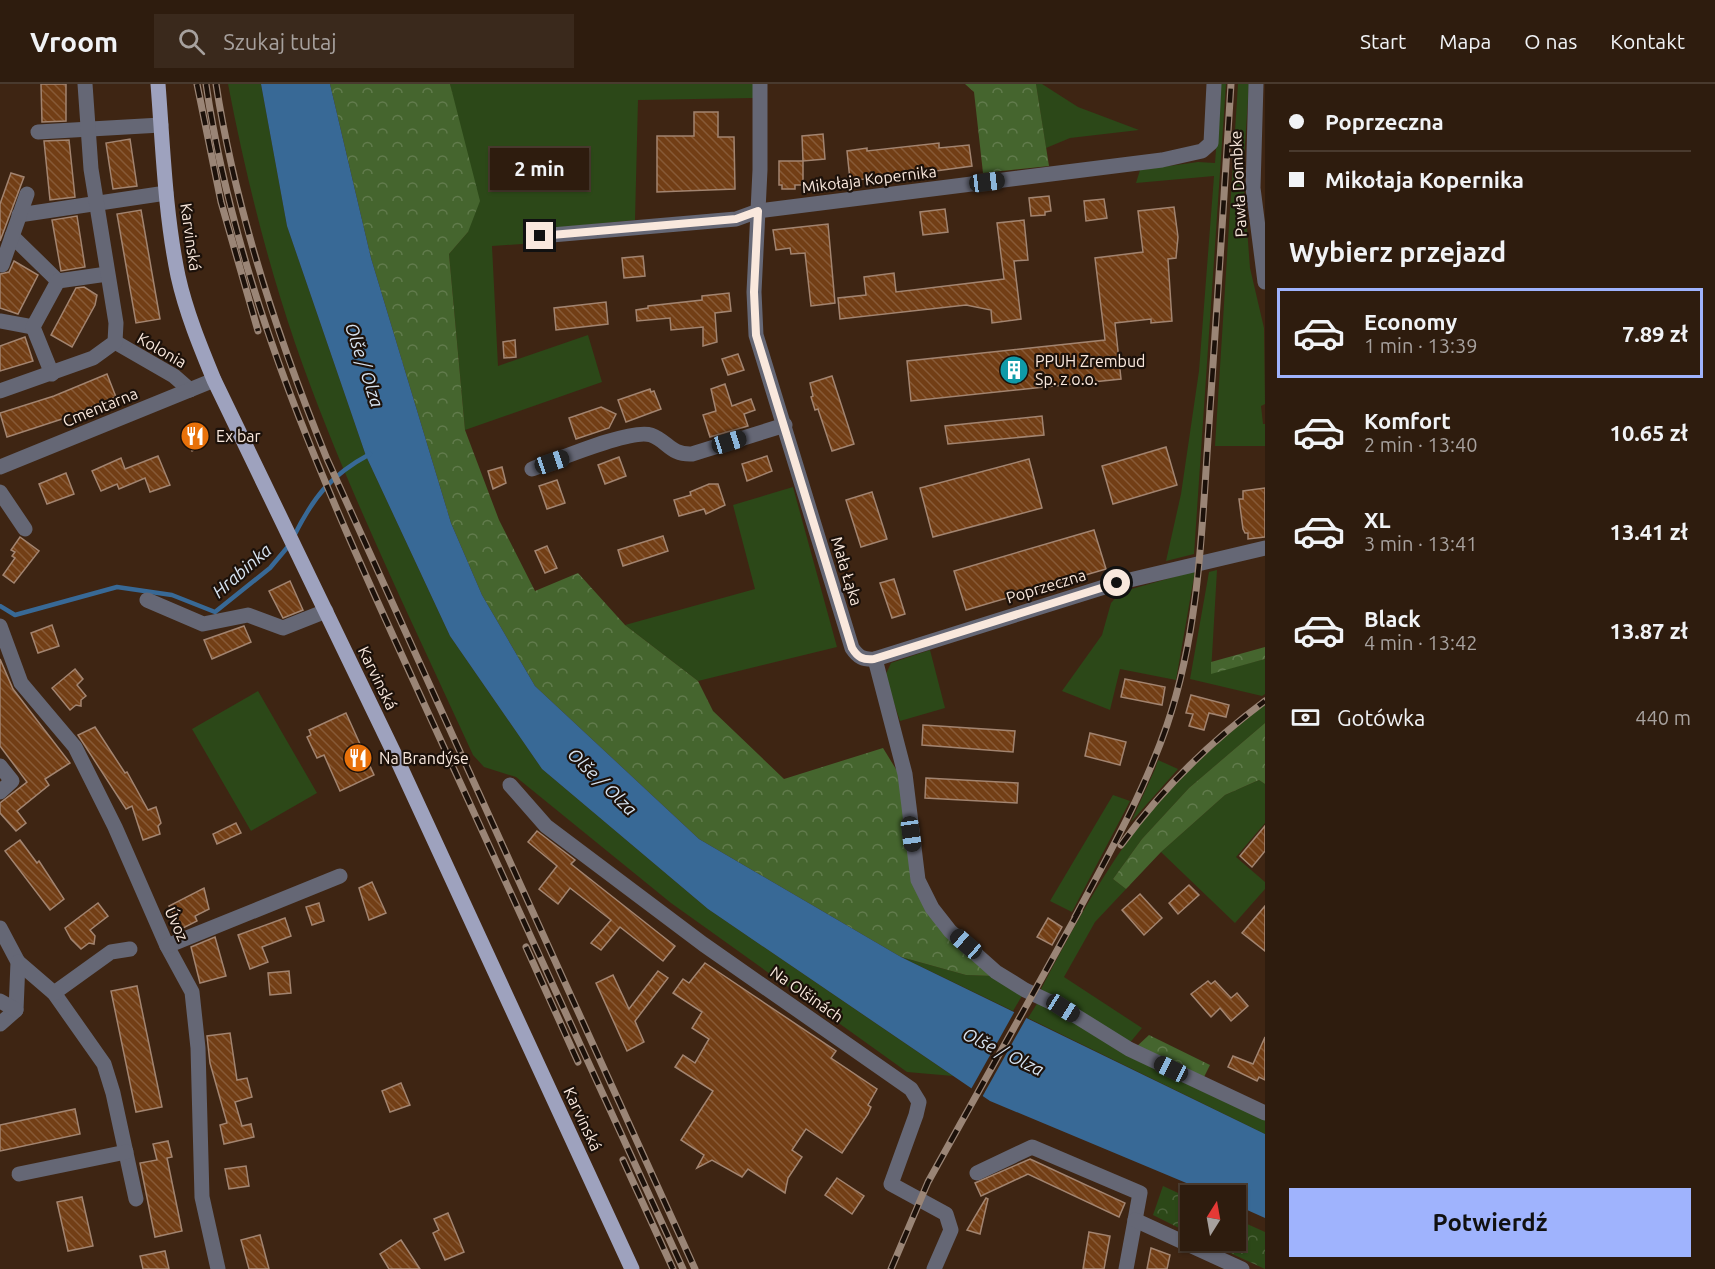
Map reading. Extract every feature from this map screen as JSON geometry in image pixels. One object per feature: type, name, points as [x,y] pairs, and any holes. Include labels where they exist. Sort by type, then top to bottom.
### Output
[{"type":"main road","name":"Karvinská","points":[[158,84],[166,193],[178,278],[193,331],[632,1269]]},
{"type":"street","name":"Kolonia","points":[[85,84],[96,203],[116,323],[115,342]]},
{"type":"street","name":"Mała Łąka","points":[[760,84],[754,292],[756,335],[852,648],[857,656],[865,660],[874,659]]},
{"type":"street","name":"Mikołaja Kopernika","points":[[540,236],[736,219],[758,211],[1162,160],[1203,151],[1211,143],[1214,84]]},
{"type":"street","name":"Pawła Dombke","points":[[1257,84],[1252,145],[1253,188],[1265,282]]},
{"type":"street","points":[[38,132],[161,125]]},
{"type":"street","points":[[19,215],[166,193]]},
{"type":"street","points":[[2,265],[27,194]]},
{"type":"street","points":[[12,236],[58,281]]},
{"type":"street","points":[[58,281],[107,274]]},
{"type":"street","points":[[33,327],[58,281]]},
{"type":"street","points":[[0,321],[33,327]]},
{"type":"street","points":[[33,327],[52,374]]},
{"type":"street","name":"Kolonia","points":[[0,391],[93,358],[115,342]]},
{"type":"street","name":"Kolonia","points":[[115,342],[181,380],[190,390]]},
{"type":"street","name":"Cmentarna","points":[[0,467],[214,380]]},
{"type":"street","points":[[532,469],[630,435],[651,435],[679,454],[692,454],[785,425]]},
{"type":"street","points":[[0,492],[25,529]]},
{"type":"street","name":"Poprzeczna","points":[[874,659],[1117,583],[1265,548]]},
{"type":"street","points":[[147,600],[203,624],[248,615],[283,628],[326,611]]},
{"type":"street","name":"Úvoz","points":[[0,626],[21,683],[75,747],[116,827],[167,946],[192,992],[198,1048],[202,1197],[218,1269]]},
{"type":"street","points":[[874,659],[905,774],[918,880],[932,908],[950,931],[996,972],[1041,999],[1063,1008],[1129,1049],[1265,1113]]},
{"type":"street","points":[[0,766],[12,781],[0,792]]},
{"type":"street","name":"Na Olšinách","points":[[510,785],[546,826],[703,944],[911,1089],[919,1102],[891,1184],[946,1214],[951,1230],[933,1269]]},
{"type":"street","points":[[167,946],[340,876]]},
{"type":"street","points":[[0,928],[18,962],[54,993],[104,1064],[136,1199]]},
{"type":"street","points":[[54,993],[111,952],[130,949]]},
{"type":"street","points":[[0,1024],[16,1010],[18,962]]},
{"type":"street","points":[[0,1001],[16,1010]]},
{"type":"street","points":[[976,1173],[1032,1147],[1140,1193],[1126,1269]]},
{"type":"street","points":[[20,1174],[126,1152]]},
{"type":"street","points":[[1135,1220],[1242,1269]]},
{"type":"green space","points":[[228,84],[261,84],[287,226],[366,456],[450,636],[542,769],[708,909],[953,1076],[907,1072],[671,903],[516,777],[484,767],[473,755],[379,551],[314,396],[284,311],[266,247]]},
{"type":"green space","points":[[330,84],[450,84],[480,201],[468,232],[449,254],[465,430],[499,520],[535,591],[578,573],[625,625],[698,681],[713,711],[784,779],[883,748],[899,774],[914,879],[994,976],[966,975],[901,957],[699,839],[535,686],[482,595],[451,523],[371,258]]},
{"type":"green space","points":[[450,84],[753,84],[753,98],[638,100],[635,220],[534,230],[536,243],[492,246],[498,366],[588,335],[602,382],[465,430],[449,254],[468,232],[462,140]]},
{"type":"green space","points":[[965,84],[1036,84],[1049,166],[983,173],[974,92]]},
{"type":"green space","points":[[1036,84],[1042,84],[1078,107],[1139,130],[1070,138],[1046,148]]},
{"type":"green space","points":[[1221,84],[1226,84],[1194,554],[1166,561],[1181,494],[1199,371],[1214,176],[1136,183],[1140,170],[1198,162],[1215,163]]},
{"type":"green space","points":[[1238,84],[1249,84],[1243,175],[1250,268],[1264,328],[1265,404],[1261,406],[1263,424],[1265,424],[1265,446],[1215,446]]},
{"type":"green space","points":[[793,487],[837,647],[698,681],[625,625],[755,589],[733,505]]},
{"type":"green space","points":[[1217,570],[1211,673],[1265,659],[1265,694],[1262,696],[1190,679],[1209,572]]},
{"type":"green space","points":[[1195,571],[1176,680],[1120,669],[1110,710],[1062,691],[1102,635],[1111,603],[1121,592]]},
{"type":"green space","points":[[1265,647],[1265,659],[1211,674],[1211,662]]},
{"type":"green space","points":[[930,650],[945,708],[900,721],[885,676],[891,663]]},
{"type":"green space","points":[[258,691],[317,793],[251,831],[192,729]]},
{"type":"green space","points":[[1265,704],[1265,723],[1189,788],[1142,839],[1113,879],[1126,889],[1095,922],[1064,977],[1142,1028],[1128,1045],[1041,989],[1101,881],[1136,830],[1187,772]]},
{"type":"green space","points":[[1265,723],[1265,784],[1259,780],[1225,795],[1161,852],[1126,889],[1113,879],[1142,839],[1189,788]]},
{"type":"green space","points":[[1158,760],[1178,769],[1131,822],[1155,769]]},
{"type":"green space","points":[[1259,780],[1265,784],[1265,823],[1236,857],[1265,882],[1265,889],[1235,923],[1161,852],[1225,795]]},
{"type":"green space","points":[[1113,795],[1130,801],[1072,912],[1050,901]]},
{"type":"green space","points":[[901,957],[966,975],[994,976],[1023,994],[1013,1011]]},
{"type":"green space","points":[[1038,1002],[1265,1117],[1265,1134],[1028,1018]]},
{"type":"green space","points":[[1149,1035],[1210,1065],[1202,1081],[1135,1048]]},
{"type":"green space","points":[[1163,1186],[1180,1194],[1180,1228],[1153,1215]]},
{"type":"green space","points":[[1246,1223],[1265,1232],[1265,1269],[1226,1251],[1246,1251]]},
{"type":"water","name":"Olše / Olza","points":[[261,84],[330,84],[371,258],[451,523],[482,595],[535,686],[699,839],[901,957],[1265,1134],[1265,1218],[1246,1209],[1246,1185],[1191,1185],[990,1101],[708,909],[542,769],[450,636],[366,456],[287,226]]},
{"type":"pier","points":[[1016,1009],[1028,1015],[981,1099],[970,1091]]},
{"type":"building","points":[[41,84],[66,84],[66,121],[42,122]]},
{"type":"building","points":[[694,112],[718,112],[718,137],[734,137],[735,189],[657,192],[657,136],[694,136]]},
{"type":"building","points":[[823,134],[825,159],[803,161],[802,136]]},
{"type":"building","points":[[130,139],[137,186],[113,189],[106,143]]},
{"type":"building","points":[[69,140],[75,197],[50,200],[44,141]]},
{"type":"building","points":[[939,143],[939,148],[969,145],[972,166],[928,172],[920,170],[886,178],[850,180],[847,151]]},
{"type":"building","points":[[779,161],[803,161],[803,185],[795,185],[795,189],[782,189],[782,185],[779,185]]},
{"type":"building","points":[[11,173],[24,177],[0,241],[0,204]]},
{"type":"building","points":[[1049,196],[1051,211],[1045,212],[1045,215],[1031,216],[1029,198]]},
{"type":"building","points":[[1104,199],[1107,218],[1086,221],[1084,201]]},
{"type":"building","points":[[1174,207],[1178,237],[1176,258],[1168,259],[1172,321],[1151,323],[1151,319],[1115,323],[1121,379],[911,401],[907,361],[1105,340],[1095,258],[1143,252],[1138,211]]},
{"type":"building","points":[[945,209],[948,232],[923,235],[920,212]]},
{"type":"building","points":[[141,210],[160,319],[136,323],[117,214]]},
{"type":"building","points":[[77,216],[85,267],[61,271],[52,220]]},
{"type":"building","points":[[1024,220],[1028,260],[1014,261],[1021,319],[992,323],[991,310],[966,305],[840,319],[838,298],[866,295],[864,277],[894,273],[896,292],[1004,279],[997,223]]},
{"type":"building","points":[[828,224],[835,303],[811,306],[805,253],[791,254],[790,248],[776,250],[773,230]]},
{"type":"building","points":[[643,256],[645,276],[624,278],[622,258]]},
{"type":"building","points":[[14,261],[38,275],[18,314],[0,308],[0,274],[9,272]]},
{"type":"building","points":[[84,287],[97,295],[95,305],[72,347],[51,335],[76,288]]},
{"type":"building","points":[[729,293],[731,311],[715,313],[717,342],[703,346],[703,327],[671,330],[670,318],[637,321],[636,310],[648,308],[648,306],[702,300],[702,296]]},
{"type":"building","points":[[606,302],[608,324],[556,330],[554,308]]},
{"type":"building","points":[[25,337],[33,361],[0,371],[0,346]]},
{"type":"building","points":[[515,340],[516,357],[504,358],[503,342]]},
{"type":"building","points":[[738,354],[744,370],[728,375],[722,359]]},
{"type":"building","points":[[107,374],[116,397],[62,419],[7,437],[0,413],[54,396]]},
{"type":"building","points":[[832,376],[854,444],[832,451],[818,409],[815,410],[810,383]]},
{"type":"building","points":[[725,384],[732,406],[751,399],[755,410],[744,414],[748,426],[710,437],[703,415],[716,411],[711,389]]},
{"type":"building","points":[[650,389],[651,392],[654,391],[661,409],[626,422],[618,400]]},
{"type":"building","points":[[601,407],[616,414],[609,428],[576,439],[569,418]]},
{"type":"building","points":[[1042,416],[1044,435],[948,444],[945,426]]},
{"type":"building","points":[[198,424],[207,443],[192,451],[183,432]]},
{"type":"building","points":[[1166,447],[1177,485],[1113,504],[1102,466]]},
{"type":"building","points":[[158,456],[170,485],[150,492],[145,478],[119,489],[117,484],[101,491],[92,471],[121,458],[125,469]]},
{"type":"building","points":[[767,456],[772,471],[747,481],[742,464]]},
{"type":"building","points":[[619,457],[626,476],[605,484],[598,465]]},
{"type":"building","points":[[1029,459],[1042,508],[933,537],[920,488]]},
{"type":"building","points":[[502,467],[506,483],[493,489],[488,471]]},
{"type":"building","points":[[66,473],[74,494],[47,504],[39,484]]},
{"type":"building","points":[[557,480],[565,503],[547,509],[539,486]]},
{"type":"building","points":[[709,484],[718,484],[725,505],[706,514],[704,509],[679,516],[674,500],[691,495],[690,492]]},
{"type":"building","points":[[1265,488],[1265,537],[1248,539],[1248,533],[1245,533],[1243,529],[1239,499],[1243,499],[1243,491]]},
{"type":"building","points":[[872,492],[887,539],[861,547],[846,500]]},
{"type":"building","points":[[1094,530],[1106,569],[966,610],[954,571]]},
{"type":"building","points":[[663,536],[668,551],[623,566],[618,550]]},
{"type":"building","points":[[20,537],[39,551],[14,583],[3,575],[15,558],[12,556],[15,552],[11,550]]},
{"type":"building","points":[[547,546],[557,568],[545,573],[535,551]]},
{"type":"building","points":[[894,579],[905,614],[892,618],[880,583]]},
{"type":"building","points":[[290,581],[303,610],[283,618],[269,591]]},
{"type":"building","points":[[52,625],[59,646],[38,653],[31,633]]},
{"type":"building","points":[[244,626],[251,642],[212,659],[204,640]]},
{"type":"building","points":[[0,659],[13,689],[70,763],[45,779],[49,785],[17,811],[26,823],[16,831],[0,813],[0,803],[27,782],[0,746]]},
{"type":"building","points":[[75,669],[83,679],[77,685],[86,696],[81,700],[81,706],[76,705],[70,710],[52,688]]},
{"type":"building","points":[[1125,679],[1165,687],[1162,705],[1121,697]]},
{"type":"building","points":[[1191,695],[1229,705],[1226,717],[1209,713],[1204,730],[1189,726],[1193,714],[1186,713]]},
{"type":"building","points":[[346,713],[374,775],[340,791],[324,755],[317,758],[307,737],[311,735],[309,730]]},
{"type":"building","points":[[923,725],[1015,731],[1013,752],[922,745]]},
{"type":"building","points":[[95,727],[125,773],[127,772],[148,810],[156,807],[161,823],[158,826],[160,834],[143,840],[132,806],[126,809],[78,735]]},
{"type":"building","points":[[1090,733],[1126,742],[1120,765],[1085,756]]},
{"type":"building","points":[[926,778],[1018,783],[1017,803],[925,798]]},
{"type":"building","points":[[236,823],[241,833],[217,844],[213,834]]},
{"type":"building","points":[[1265,826],[1265,851],[1252,867],[1240,856]]},
{"type":"building","points":[[537,831],[575,860],[571,864],[675,946],[663,961],[620,927],[601,950],[591,943],[611,920],[570,888],[558,904],[539,889],[557,866],[528,842]]},
{"type":"building","points":[[20,840],[37,863],[39,861],[64,899],[50,910],[5,851]]},
{"type":"building","points":[[372,882],[386,913],[369,920],[359,888]]},
{"type":"building","points":[[1189,885],[1199,895],[1178,914],[1169,903]]},
{"type":"building","points":[[204,888],[209,909],[195,916],[197,921],[181,929],[169,906]]},
{"type":"building","points":[[1140,894],[1162,918],[1144,935],[1122,910]]},
{"type":"building","points":[[98,903],[108,916],[90,930],[95,936],[94,944],[89,943],[81,949],[71,939],[65,928]]},
{"type":"building","points":[[319,903],[324,921],[312,925],[306,907]]},
{"type":"building","points":[[1265,906],[1265,951],[1242,933]]},
{"type":"building","points":[[285,918],[291,936],[262,947],[268,962],[250,969],[238,935]]},
{"type":"building","points":[[1048,918],[1062,927],[1052,945],[1037,937]]},
{"type":"building","points":[[215,937],[226,976],[200,983],[191,947]]},
{"type":"building","points":[[705,963],[836,1051],[831,1058],[877,1089],[868,1105],[871,1107],[868,1114],[842,1153],[806,1129],[792,1150],[802,1157],[788,1178],[785,1193],[748,1169],[742,1177],[712,1160],[697,1168],[704,1155],[681,1140],[713,1091],[675,1067],[683,1055],[695,1063],[709,1039],[692,1028],[702,1012],[673,993],[683,979],[689,983]]},
{"type":"building","points":[[289,971],[291,993],[270,995],[268,973]]},
{"type":"building","points":[[658,971],[668,978],[635,1021],[644,1042],[627,1051],[596,983],[613,975],[629,1009]]},
{"type":"building","points":[[1208,981],[1211,984],[1215,981],[1231,998],[1237,993],[1248,1006],[1231,1021],[1220,1008],[1211,1017],[1191,994]]},
{"type":"building","points":[[137,986],[162,1107],[136,1112],[111,991]]},
{"type":"building","points":[[230,1033],[237,1080],[247,1078],[252,1097],[235,1102],[242,1126],[251,1124],[254,1137],[224,1144],[220,1125],[227,1123],[210,1063],[207,1036]]},
{"type":"building","points":[[1265,1037],[1265,1080],[1259,1077],[1257,1081],[1228,1067],[1233,1056],[1253,1064]]},
{"type":"building","points":[[401,1083],[410,1105],[390,1112],[382,1091]]},
{"type":"building","points":[[75,1109],[80,1134],[0,1151],[0,1125]]},
{"type":"building","points":[[168,1141],[172,1157],[167,1158],[182,1231],[155,1237],[140,1163],[157,1160],[153,1144]]},
{"type":"building","points":[[1030,1159],[1125,1203],[1119,1217],[1028,1174],[981,1196],[975,1183]]},
{"type":"building","points":[[246,1166],[249,1186],[229,1189],[225,1169]]},
{"type":"building","points":[[837,1178],[864,1196],[852,1214],[825,1195]]},
{"type":"building","points":[[82,1197],[93,1246],[68,1251],[57,1202]]},
{"type":"building","points":[[986,1198],[988,1199],[980,1234],[967,1230]]},
{"type":"building","points":[[448,1213],[464,1252],[445,1260],[433,1233],[439,1230],[434,1219]]},
{"type":"building","points":[[1089,1232],[1110,1236],[1104,1269],[1083,1269]]},
{"type":"building","points":[[260,1235],[269,1269],[249,1269],[241,1240]]},
{"type":"building","points":[[401,1240],[420,1269],[389,1269],[380,1254]]},
{"type":"building","points":[[1151,1248],[1170,1255],[1167,1269],[1147,1269]]},
{"type":"building","points":[[165,1251],[169,1269],[143,1269],[140,1256]]},
{"type":"waterway","name":"Hrabinka","points":[[294,536],[309,509],[325,488],[344,470],[370,454]]},
{"type":"waterway","name":"Hrabinka","points":[[0,606],[15,615],[117,587],[172,595],[215,612],[270,568],[291,543]]},
{"type":"railway","points":[[197,84],[221,202],[258,331]]},
{"type":"railway","points":[[206,84],[221,168],[242,249],[267,330],[296,409],[361,565],[683,1269]]},
{"type":"railway","points":[[216,84],[247,228],[276,322],[327,459],[695,1269]]},
{"type":"railway","points":[[1075,917],[1125,822],[1158,750],[1178,688],[1193,614],[1201,538],[1231,84]]},
{"type":"railway","points":[[1121,845],[1187,768],[1265,701]]},
{"type":"railway","points":[[891,1269],[928,1182],[1079,911]]},
{"type":"railway","points":[[526,947],[578,1062]]},
{"type":"railway","points":[[623,1160],[673,1269]]},
{"type":"place","name":"PPUH Zrembud Sp. z o.o.","points":[[1014,370]]},
{"type":"place","name":"Ex bar","points":[[195,436]]},
{"type":"place","name":"Na Brandýse","points":[[358,758]]},
{"type":"route","points":[[540,236],[736,219],[758,211],[754,292],[756,335],[852,648],[857,656],[865,660],[874,659],[1117,583]]}]
